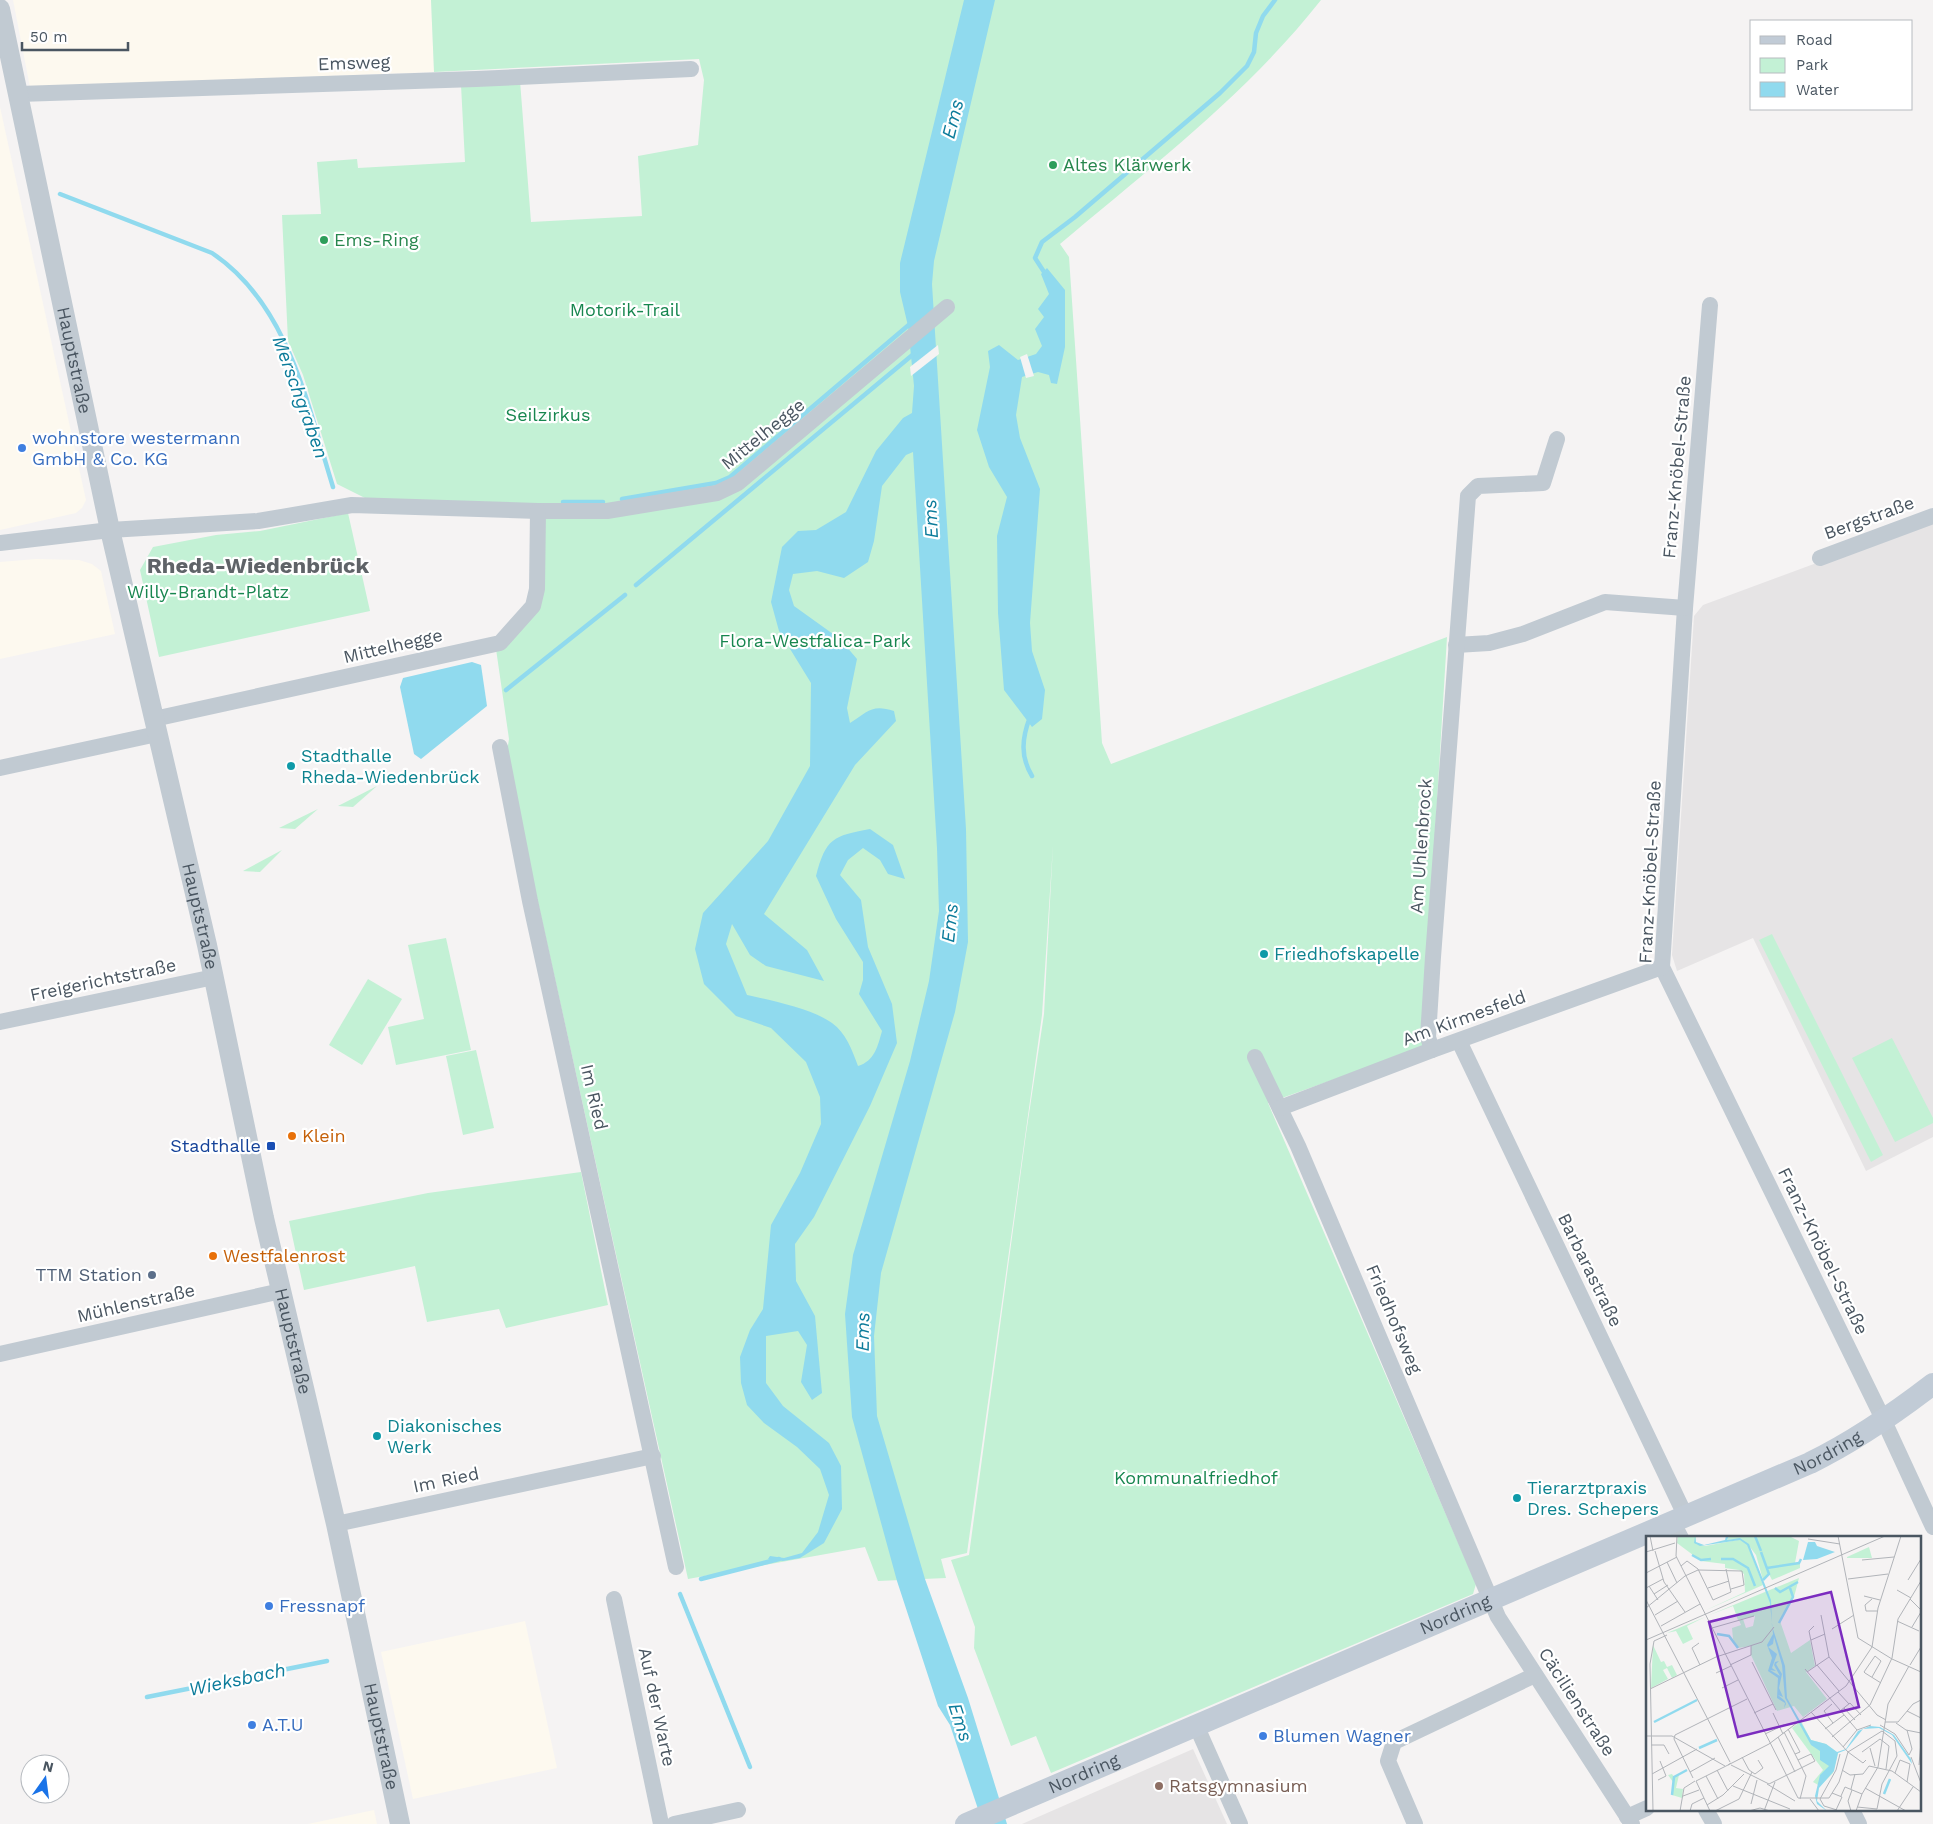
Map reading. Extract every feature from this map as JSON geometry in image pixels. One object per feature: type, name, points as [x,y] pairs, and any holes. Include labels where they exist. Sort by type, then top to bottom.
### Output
[{"type":"main road","name":"Nordring","points":[[1654,1536],[1680,1526],[1839,1449],[1884,1421],[1933,1384]]},
{"type":"main road","name":"Nordring","points":[[966,1824],[1491,1600],[1646,1539]]},
{"type":"street","name":"Hauptstraße","points":[[0,9],[110,530],[214,977],[281,1291],[336,1524],[400,1824]]},
{"type":"street","name":"Emsweg","points":[[19,94],[476,79],[691,69]]},
{"type":"street","name":"Franz-Knöbel-Straße","points":[[1710,305],[1685,608],[1662,967],[1884,1421],[1933,1527]]},
{"type":"street","name":"Mittelhegge","points":[[0,543],[110,530],[258,521],[352,505],[538,511],[607,511],[717,493],[738,483],[947,308]]},
{"type":"street","name":"Am Uhlenbrock","points":[[1432,1050],[1428,1037],[1468,496],[1478,486],[1543,483],[1557,439]]},
{"type":"street","name":"Mittelhegge","points":[[0,768],[155,726],[500,643],[533,606],[537,589],[538,511]]},
{"type":"street","name":"Bergstraße","points":[[1820,558],[1933,516]]},
{"type":"street","points":[[1456,645],[1490,643],[1523,634],[1605,602],[1685,608]]},
{"type":"street","name":"Im Ried","points":[[500,747],[530,900],[676,1567]]},
{"type":"street","name":"Am Kirmesfeld","points":[[1280,1108],[1432,1050],[1662,967]]},
{"type":"street","name":"Freigerichtstraße","points":[[0,1022],[214,977]]},
{"type":"street","name":"Barbarastraße","points":[[1459,1041],[1680,1526]]},
{"type":"street","name":"Friedhofsweg","points":[[1255,1057],[1280,1108],[1491,1600]]},
{"type":"street","name":"Mühlenstraße","points":[[0,1354],[281,1291]]},
{"type":"street","name":"Im Ried","points":[[336,1524],[653,1456]]},
{"type":"street","name":"Auf der Warte","points":[[614,1599],[661,1824]]},
{"type":"street","name":"Cäcilienstraße","points":[[1491,1600],[1498,1617],[1630,1820]]},
{"type":"street","points":[[1415,1824],[1388,1761],[1394,1742],[1535,1674]]},
{"type":"street","points":[[1196,1725],[1240,1824]]},
{"type":"street","points":[[1630,1820],[1646,1809]]},
{"type":"street","points":[[674,1824],[738,1810]]},
{"type":"street","points":[[1707,1812],[1714,1824]]},
{"type":"street","points":[[1853,1812],[1859,1824]]},
{"type":"shaded area","points":[[13,0],[431,0],[434,72],[30,87]]},
{"type":"shaded area","points":[[0,107],[86,500],[82,508],[76,513],[0,530]]},
{"type":"shaded area","points":[[1933,520],[1933,1137],[1866,1171],[1753,938],[1677,971],[1672,955],[1694,616],[1703,605]]},
{"type":"shaded area","points":[[36,559],[79,560],[92,564],[101,571],[115,634],[0,659],[0,562]]},
{"type":"shaded area","points":[[525,1621],[557,1768],[413,1799],[381,1652]]},
{"type":"shaded area","name":"Ratsgymnasium","points":[[1193,1749],[1227,1824],[1022,1824]]},
{"type":"shaded area","points":[[374,1810],[377,1824],[308,1824]]},
{"type":"green space","name":"Flora-Westfalica-Park","points":[[431,0],[1321,0],[1262,67],[1230,98],[1163,158],[1060,244],[1069,257],[1102,743],[1111,764],[1447,637],[1422,1048],[1268,1103],[1476,1584],[1473,1594],[1051,1773],[1036,1736],[1011,1746],[974,1648],[975,1627],[951,1560],[969,1555],[1044,1014],[1053,845],[1042,1015],[967,1553],[941,1559],[946,1578],[878,1581],[865,1547],[688,1579],[506,758],[509,739],[496,649],[538,608],[543,505],[369,500],[337,484],[303,375],[288,341],[282,215],[321,214],[317,162],[357,159],[358,168],[465,162],[461,85],[520,81],[531,222],[642,216],[638,156],[698,145],[704,80],[699,59],[434,72]]},
{"type":"green space","name":"Willy-Brandt-Platz","points":[[348,513],[370,611],[159,657],[140,570],[153,547],[216,535],[260,531]]},
{"type":"green space","points":[[377,786],[353,807],[338,806]]},
{"type":"green space","points":[[318,809],[295,829],[279,828]]},
{"type":"green space","points":[[282,850],[260,872],[242,871],[243,871]]},
{"type":"green space","points":[[1772,934],[1883,1155],[1871,1162],[1759,940]]},
{"type":"green space","points":[[446,938],[471,1050],[396,1065],[388,1027],[424,1019],[408,945]]},
{"type":"green space","points":[[368,979],[402,999],[362,1065],[329,1045]]},
{"type":"green space","points":[[1892,1038],[1933,1118],[1933,1123],[1895,1142],[1852,1058]]},
{"type":"green space","points":[[476,1050],[494,1128],[463,1135],[446,1056]]},
{"type":"green space","points":[[581,1172],[608,1305],[506,1328],[499,1309],[427,1322],[415,1266],[304,1290],[289,1221],[428,1193]]},
{"type":"water","name":"Ems","points":[[964,0],[995,0],[934,261],[932,284],[966,829],[968,942],[955,1012],[881,1273],[874,1336],[877,1416],[925,1579],[968,1698],[1007,1824],[983,1824],[950,1725],[938,1706],[897,1581],[852,1417],[845,1314],[853,1255],[910,1061],[929,981],[939,911],[937,848],[913,452],[906,455],[882,486],[874,541],[868,562],[844,578],[817,571],[793,574],[789,590],[794,606],[840,639],[857,659],[847,708],[850,723],[870,710],[880,708],[894,711],[896,721],[855,765],[764,914],[807,950],[824,981],[766,966],[750,955],[732,924],[726,944],[747,995],[791,1006],[824,1018],[837,1027],[845,1037],[858,1066],[864,1064],[875,1052],[882,1031],[859,994],[863,980],[863,962],[836,919],[816,876],[823,854],[828,846],[839,837],[870,829],[893,845],[905,879],[888,874],[880,860],[863,848],[848,860],[840,875],[861,900],[868,947],[892,1004],[897,1043],[870,1106],[814,1217],[795,1244],[796,1281],[815,1316],[822,1393],[812,1400],[801,1382],[807,1345],[798,1331],[766,1336],[766,1383],[783,1406],[829,1443],[841,1466],[842,1509],[824,1543],[800,1558],[783,1561],[768,1559],[770,1556],[784,1558],[802,1553],[818,1532],[829,1495],[820,1469],[797,1447],[764,1423],[747,1405],[741,1383],[740,1357],[750,1330],[763,1309],[771,1225],[800,1173],[821,1124],[820,1097],[806,1062],[771,1028],[736,1016],[704,984],[695,949],[703,913],[768,841],[810,766],[811,683],[779,631],[771,602],[782,547],[798,531],[816,530],[846,512],[876,451],[903,418],[912,413],[914,386],[908,326],[900,292],[900,263]]},
{"type":"water","points":[[1047,268],[1065,290],[1065,347],[1057,384],[1051,383],[1049,375],[1038,372],[1022,377],[1016,415],[1020,438],[1040,489],[1030,623],[1032,651],[1045,690],[1042,719],[1032,727],[1004,690],[998,613],[997,536],[1007,497],[989,467],[977,430],[990,367],[988,351],[999,345],[1018,360],[1036,354],[1042,346],[1035,329],[1044,317],[1038,309],[1049,294],[1041,274]]},
{"type":"water","points":[[472,662],[481,665],[487,706],[421,759],[414,754],[400,687],[403,678]]},
{"type":"pier","points":[[938,345],[939,354],[911,376],[910,367]]},
{"type":"pier","points":[[1027,354],[1034,376],[1026,378],[1020,357]]},
{"type":"waterway","points":[[1046,275],[1035,258],[1042,242],[1075,217],[1220,93],[1247,66],[1254,52],[1256,33],[1263,16],[1275,0]]},
{"type":"waterway","name":"Merschgraben","points":[[60,194],[212,253],[238,275],[260,300],[292,358],[304,390],[333,487]]},
{"type":"waterway","points":[[622,499],[716,483],[730,477],[911,323]]},
{"type":"waterway","points":[[636,585],[916,352]]},
{"type":"waterway","points":[[563,502],[603,502]]},
{"type":"waterway","points":[[506,690],[625,595]]},
{"type":"waterway","points":[[1030,717],[1025,732],[1024,754],[1032,776]]},
{"type":"waterway","name":"Wieksbach","points":[[701,1579],[779,1559]]},
{"type":"waterway","points":[[680,1594],[750,1767]]},
{"type":"waterway","name":"Wieksbach","points":[[147,1697],[327,1661]]},
{"type":"place","name":"Altes Klärwerk","points":[[1053,165]]},
{"type":"place","name":"Ems-Ring","points":[[324,240]]},
{"type":"place","name":"wohnstore westermann GmbH & Co. KG","points":[[22,448]]},
{"type":"place","name":"Stadthalle Rheda-Wiedenbrück","points":[[291,766]]},
{"type":"place","name":"Friedhofskapelle","points":[[1264,954]]},
{"type":"place","name":"Klein","points":[[292,1136]]},
{"type":"place","name":"Stadthalle","points":[[271,1146]]},
{"type":"place","name":"Westfalenrost","points":[[213,1256]]},
{"type":"place","name":"TTM Station","points":[[152,1275]]},
{"type":"place","name":"Diakonisches Werk","points":[[377,1436]]},
{"type":"place","name":"Tierarztpraxis Dres. Schepers","points":[[1517,1498]]},
{"type":"place","name":"Fressnapf","points":[[269,1606]]},
{"type":"place","name":"A.T.U","points":[[252,1725]]},
{"type":"place","name":"Blumen Wagner","points":[[1263,1736]]},
{"type":"place","name":"Ratsgymnasium","points":[[1159,1786]]},
{"type":"district","name":"Rheda-Wiedenbrück","points":[[258,565]]},
{"type":"park label","name":"Motorik-Trail","points":[[625,310]]},
{"type":"park label","name":"Seilzirkus","points":[[548,415]]},
{"type":"park label","name":"Kommunalfriedhof","points":[[1196,1478]]}]
